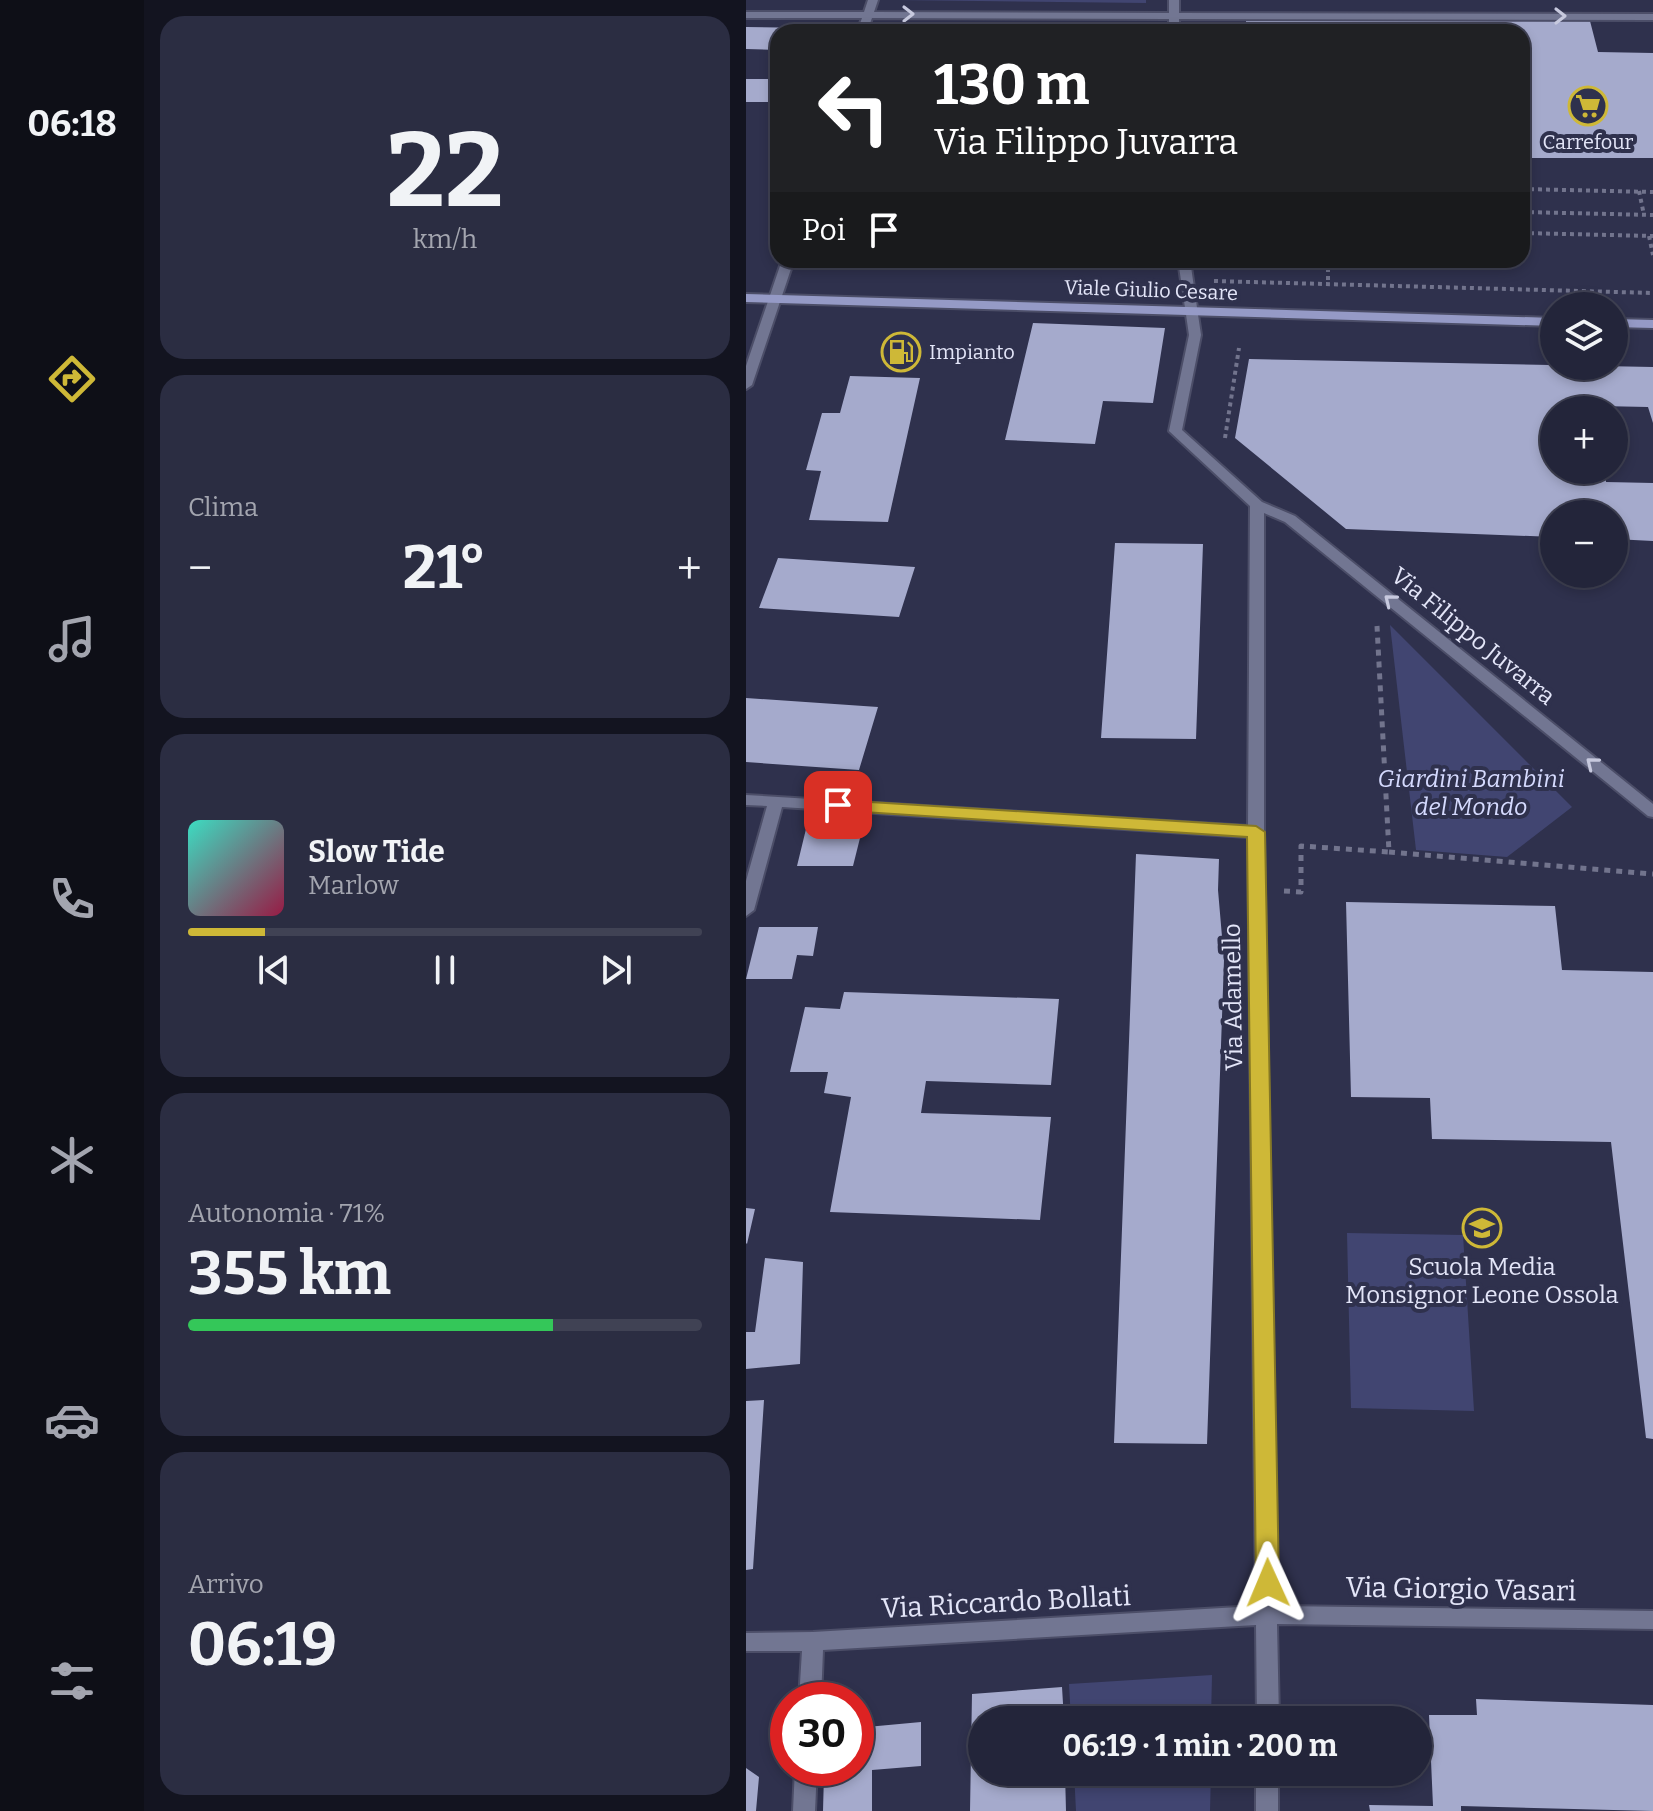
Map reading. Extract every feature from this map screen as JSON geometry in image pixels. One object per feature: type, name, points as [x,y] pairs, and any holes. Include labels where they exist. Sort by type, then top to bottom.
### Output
[{"type":"main road","name":"Viale Giulio Cesare","points":[[746,298],[1540,322]]},
{"type":"main road","points":[[1628,323],[1653,324]]},
{"type":"street","points":[[865,24],[873,0]]},
{"type":"street","points":[[1174,0],[1174,24]]},
{"type":"street","points":[[746,15],[1653,17]]},
{"type":"street","points":[[746,385],[785,268]]},
{"type":"street","points":[[1185,268],[1195,335],[1175,431],[1257,505]]},
{"type":"street","name":"Via Filippo Juvarra","points":[[1257,505],[1290,519],[1653,812]]},
{"type":"street","name":"Via Adamello","points":[[1257,505],[1256,832],[1268,1706]]},
{"type":"street","points":[[746,800],[1256,832]]},
{"type":"street","points":[[746,910],[776,801]]},
{"type":"street","name":"Via Giorgio Vasari","points":[[1268,1615],[1653,1620]]},
{"type":"street","name":"Via Riccardo Bollati","points":[[746,1642],[813,1641],[1268,1615]]},
{"type":"street","points":[[811,1682],[813,1641]]},
{"type":"street","points":[[804,1811],[805,1786]]},
{"type":"street","points":[[1267,1786],[1267,1811]]},
{"type":"path","points":[[1530,189],[1653,192]]},
{"type":"path","points":[[1639,191],[1644,215]]},
{"type":"path","points":[[1530,212],[1653,215]]},
{"type":"path","points":[[1530,233],[1651,236],[1653,255]]},
{"type":"path","points":[[1328,268],[1328,284]]},
{"type":"path","points":[[1203,281],[1653,293]]},
{"type":"path","points":[[1224,442],[1239,348]]},
{"type":"path","points":[[1377,621],[1389,852]]},
{"type":"path","points":[[1301,892],[1301,846],[1653,874]]},
{"type":"green space","points":[[896,0],[1146,0],[1146,3]]},
{"type":"green space","points":[[882,23],[1016,24],[882,24]]},
{"type":"green space","name":"Giardini Bambini del Mondo","points":[[1390,625],[1572,807],[1507,857],[1416,850]]},
{"type":"green space","points":[[1347,1233],[1463,1235],[1474,1411],[1351,1408]]},
{"type":"green space","points":[[1212,1675],[1211,1706],[1070,1706],[1069,1684]]},
{"type":"green space","points":[[1075,1786],[1211,1786],[1210,1811],[1076,1811]]},
{"type":"building","name":"Carrefour","points":[[1246,21],[1590,21],[1598,52],[1653,53],[1653,158],[1530,158],[1530,24],[1246,24]]},
{"type":"building","points":[[746,27],[770,27],[770,50],[746,49]]},
{"type":"building","points":[[746,79],[770,79],[770,102],[746,102]]},
{"type":"building","points":[[992,268],[1064,268],[1064,270]]},
{"type":"building","points":[[1033,323],[1165,328],[1153,403],[1103,401],[1095,444],[1005,440]]},
{"type":"building","points":[[1249,359],[1540,365],[1540,380],[1628,380],[1628,367],[1653,367],[1653,423],[1648,407],[1628,407],[1628,396],[1540,396],[1540,484],[1653,483],[1653,541],[1628,540],[1628,500],[1540,500],[1540,536],[1346,529],[1235,438]]},
{"type":"building","points":[[850,376],[920,378],[888,522],[809,520],[821,471],[806,470],[822,413],[840,413]]},
{"type":"building","points":[[1115,543],[1203,544],[1196,739],[1101,738]]},
{"type":"building","points":[[778,558],[915,567],[899,617],[759,608]]},
{"type":"building","points":[[746,698],[878,707],[859,770],[746,762]]},
{"type":"building","points":[[806,829],[861,834],[853,866],[797,866]]},
{"type":"building","points":[[1136,854],[1219,859],[1218,890],[1224,960],[1207,1444],[1114,1443]]},
{"type":"building","points":[[1346,902],[1555,906],[1562,970],[1653,972],[1653,1439],[1646,1438],[1611,1142],[1432,1139],[1430,1098],[1351,1097]]},
{"type":"building","points":[[759,927],[818,927],[813,956],[797,955],[792,979],[746,979]]},
{"type":"building","points":[[844,992],[1059,999],[1051,1085],[926,1081],[921,1113],[1051,1117],[1040,1220],[830,1212],[851,1097],[824,1093],[828,1072],[790,1072],[805,1007],[840,1009]]},
{"type":"building","points":[[746,1208],[755,1209],[747,1244],[746,1243]]},
{"type":"building","points":[[765,1258],[803,1262],[800,1364],[746,1369],[746,1332],[755,1332]]},
{"type":"building","points":[[764,1400],[753,1569],[746,1570],[746,1401]]},
{"type":"building","points":[[1062,1687],[1063,1706],[972,1706],[972,1694]]},
{"type":"building","points":[[1476,1699],[1653,1705],[1653,1811],[1461,1806],[1461,1811],[1370,1811],[1369,1805],[1433,1806],[1432,1715],[1477,1715]]},
{"type":"building","points":[[921,1722],[921,1766],[874,1770],[874,1726]]},
{"type":"building","points":[[746,1768],[759,1777],[756,1811],[746,1811]]},
{"type":"building","points":[[824,1786],[872,1786],[872,1811],[823,1811]]},
{"type":"building","points":[[970,1786],[1065,1786],[1066,1811],[970,1811]]},
{"type":"place","name":"Carrefour","points":[[1588,106]]},
{"type":"place","name":"Impianto","points":[[901,352]]},
{"type":"place","name":"Scuola Media Monsignor Leone Ossola","points":[[1482,1228]]},
{"type":"route","points":[[838,805],[1256,832],[1268,1583]]}]
